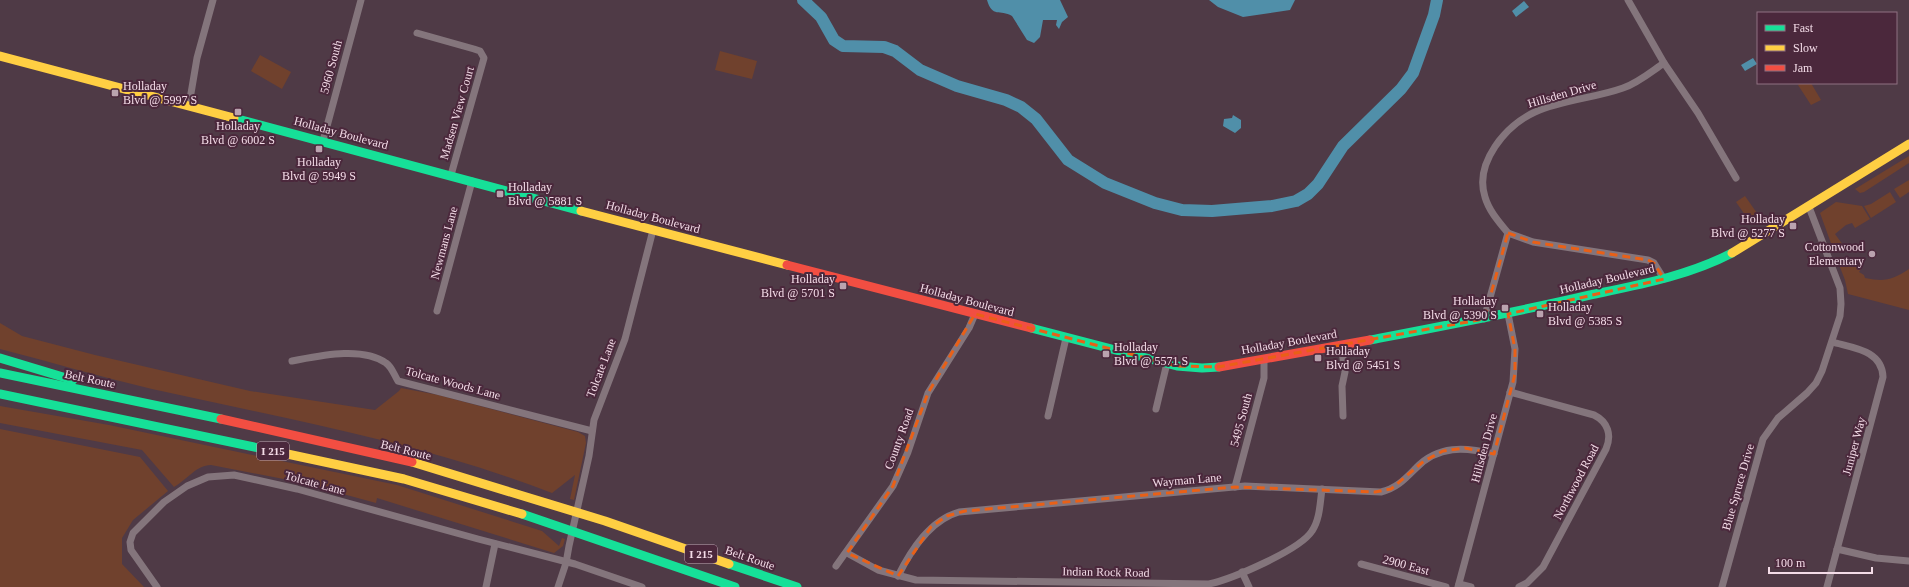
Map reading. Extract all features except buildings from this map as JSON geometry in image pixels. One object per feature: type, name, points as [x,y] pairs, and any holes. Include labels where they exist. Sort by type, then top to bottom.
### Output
[{"type":"main road","name":"Holladay Boulevard","points":[[0,56],[472,180],[653,230],[1066,338],[1186,367],[1210,367],[1264,359],[1484,319],[1664,279],[1699,269],[1722,259],[1810,207],[1909,144]]},
{"type":"main road","points":[[0,358],[157,405]]},
{"type":"main road","name":"Belt Route","points":[[0,372],[157,405],[410,462],[605,521],[797,587]]},
{"type":"main road","name":"I 215","points":[[0,394],[404,479],[544,520],[735,587]]},
{"type":"street","points":[[189,105],[197,58],[213,0]]},
{"type":"street","name":"5960 South","points":[[323,141],[361,0]]},
{"type":"street","points":[[1628,0],[1664,63],[1698,113],[1736,178]]},
{"type":"street","name":"Madsen View Court","points":[[417,33],[480,51],[484,58],[451,175]]},
{"type":"street","name":"Hillsden Drive","points":[[1508,233],[1487,204],[1484,196],[1483,184],[1484,171],[1490,156],[1509,129],[1523,118],[1536,111],[1624,88],[1664,63]]},
{"type":"street","name":"Newmans Lane","points":[[437,311],[472,180]]},
{"type":"street","name":"Blue Spruce Drive","points":[[1722,587],[1763,439],[1778,418],[1816,384],[1840,316],[1841,293],[1810,207]]},
{"type":"street","name":"Tolcate Lane","points":[[558,587],[566,563],[589,456],[592,431],[597,409],[625,339],[653,230]]},
{"type":"street","points":[[1484,319],[1508,233],[1532,242],[1648,260],[1654,263],[1664,279]]},
{"type":"street","name":"County Road","points":[[836,566],[847,553],[893,486],[908,452],[928,393],[969,328],[975,314]]},
{"type":"street","name":"Hillsden Drive","points":[[1459,585],[1514,374],[1515,358],[1508,314]]},
{"type":"street","points":[[1048,416],[1066,338]]},
{"type":"street","name":"Juniper Way","points":[[1827,587],[1881,386],[1883,373],[1880,365],[1872,355],[1832,342]]},
{"type":"street","points":[[1341,345],[1345,372],[1342,386],[1342,416]]},
{"type":"street","name":"Tolcate Woods Lane","points":[[292,360],[343,354],[366,356],[386,363],[398,381],[592,431]]},
{"type":"street","name":"5495 South","points":[[1235,487],[1264,378],[1264,359]]},
{"type":"street","points":[[1156,409],[1167,363]]},
{"type":"street","name":"Northwood Road","points":[[1510,392],[1594,415],[1604,422],[1609,434],[1606,449],[1543,567],[1527,583],[1519,587]]},
{"type":"street","name":"Wayman Lane","points":[[898,576],[909,556],[932,527],[942,519],[959,512],[1235,487],[1375,492],[1386,491],[1401,483],[1429,457],[1443,451],[1465,448],[1494,454]]},
{"type":"street","name":"Tolcate Lane","points":[[157,587],[131,550],[130,542],[132,536],[172,495],[194,482],[216,476],[234,475],[266,482],[566,563]]},
{"type":"street","name":"Indian Rock Road","points":[[847,553],[878,570],[916,580],[1197,585],[1215,583],[1289,550],[1308,537],[1317,521],[1322,489]]},
{"type":"street","points":[[486,587],[495,544]]},
{"type":"street","points":[[1837,549],[1876,558],[1909,561]]},
{"type":"street","points":[[566,563],[575,564],[642,587]]},
{"type":"street","name":"2900 East","points":[[1361,564],[1446,587]]},
{"type":"street","points":[[1242,572],[1249,587]]},
{"type":"street","points":[[1459,585],[1471,587]]},
{"type":"highlighted area","points":[[1508,233],[1533,242],[1648,260],[1654,263],[1664,279],[1508,314],[1515,349],[1515,374],[1494,454],[1465,448],[1443,451],[1424,461],[1391,489],[1375,492],[1235,487],[965,511],[947,516],[931,527],[898,576],[847,553],[893,486],[928,393],[975,314],[1177,366],[1218,367],[1484,319]]},
{"type":"shaded area","points":[[720,51],[757,61],[752,79],[715,70]]},
{"type":"shaded area","points":[[260,55],[291,72],[282,89],[251,71]]},
{"type":"shaded area","points":[[1812,84],[1821,100],[1811,105],[1798,85]]},
{"type":"shaded area","points":[[1909,156],[1909,163],[1864,192],[1860,193],[1855,189]]},
{"type":"shaded area","points":[[1909,180],[1909,192],[1900,198],[1894,189]]},
{"type":"shaded area","points":[[1890,192],[1896,202],[1871,218],[1864,206],[1871,204]]},
{"type":"shaded area","points":[[1745,196],[1759,216],[1750,222],[1736,202]]},
{"type":"shaded area","points":[[1836,202],[1862,206],[1870,219],[1855,228],[1852,223],[1846,225],[1835,234],[1843,245],[1839,247],[1832,246],[1820,213]]},
{"type":"shaded area","points":[[1836,257],[1841,257],[1861,269],[1859,272],[1864,275],[1865,278],[1883,280],[1893,278],[1909,269],[1909,310],[1848,294],[1845,280]]},
{"type":"shaded area","points":[[0,323],[22,336],[95,355],[250,391],[375,410],[401,388],[438,395],[578,432],[585,436],[586,443],[574,500],[570,499],[575,475],[552,493],[503,475],[404,446],[304,422],[114,380],[0,349]]},
{"type":"shaded area","points":[[0,406],[109,425],[397,485],[542,531],[559,546],[562,538],[565,539],[563,546],[554,553],[377,498],[376,503],[299,482],[211,465],[201,467],[174,487],[142,450],[0,423]]},
{"type":"shaded area","points":[[0,429],[140,457],[168,491],[133,520],[122,538],[122,564],[144,587],[0,587]]},
{"type":"water","points":[[987,0],[1060,0],[1068,17],[1062,22],[1059,29],[1056,25],[1057,20],[1043,20],[1040,37],[1034,43],[1027,40],[1012,16],[994,11],[989,6]]},
{"type":"water","points":[[1209,0],[1295,0],[1290,10],[1243,17],[1218,7]]},
{"type":"water","points":[[1524,1],[1529,7],[1516,17],[1512,11]]},
{"type":"water","points":[[1753,58],[1757,64],[1745,71],[1741,65]]},
{"type":"water","points":[[1233,115],[1241,120],[1241,128],[1235,133],[1223,126],[1224,119],[1232,118]]},
{"type":"waterway","points":[[803,0],[821,17],[834,40],[843,46],[884,47],[895,51],[920,70],[957,86],[1006,100],[1021,107],[1036,119],[1068,160],[1105,183],[1155,203],[1182,210],[1212,211],[1272,206],[1296,201],[1308,194],[1318,184],[1343,146],[1401,89],[1413,73],[1434,15],[1437,0]]},
{"type":"traffic: fast","points":[[234,118],[581,211]]},
{"type":"traffic: fast","points":[[1370,340],[1508,313],[1662,279],[1698,268],[1732,253]]},
{"type":"traffic: fast","points":[[1031,328],[1177,366],[1202,368],[1219,367]]},
{"type":"traffic: fast","points":[[0,358],[73,380]]},
{"type":"traffic: fast","points":[[0,373],[221,419]]},
{"type":"traffic: fast","points":[[0,394],[278,452]]},
{"type":"traffic: fast","points":[[522,514],[735,587]]},
{"type":"traffic: fast","points":[[729,564],[797,587]]},
{"type":"traffic: slow","points":[[0,56],[234,118]]},
{"type":"traffic: slow","points":[[1732,253],[1909,144]]},
{"type":"traffic: slow","points":[[581,211],[787,265]]},
{"type":"traffic: slow","points":[[278,452],[404,479],[522,514]]},
{"type":"traffic: slow","points":[[412,462],[605,521],[729,564]]},
{"type":"traffic: jam","points":[[787,265],[1031,328]]},
{"type":"traffic: jam","points":[[1219,367],[1370,340]]},
{"type":"traffic: jam","points":[[221,419],[412,462]]},
{"type":"place","name":"Holladay Blvd @ 5997 S","points":[[115,93]]},
{"type":"place","name":"Holladay Blvd @ 6002 S","points":[[238,112]]},
{"type":"place","name":"Holladay Blvd @ 5949 S","points":[[319,149]]},
{"type":"place","name":"Holladay Blvd @ 5881 S","points":[[500,194]]},
{"type":"place","name":"Holladay Blvd @ 5277 S","points":[[1793,226]]},
{"type":"place","name":"Cottonwood Elementary","points":[[1872,254]]},
{"type":"place","name":"Holladay Blvd @ 5701 S","points":[[843,286]]},
{"type":"place","name":"Holladay Blvd @ 5390 S","points":[[1505,308]]},
{"type":"place","name":"Holladay Blvd @ 5385 S","points":[[1540,314]]},
{"type":"place","name":"Holladay Blvd @ 5571 S","points":[[1106,354]]},
{"type":"place","name":"Holladay Blvd @ 5451 S","points":[[1318,358]]}]
